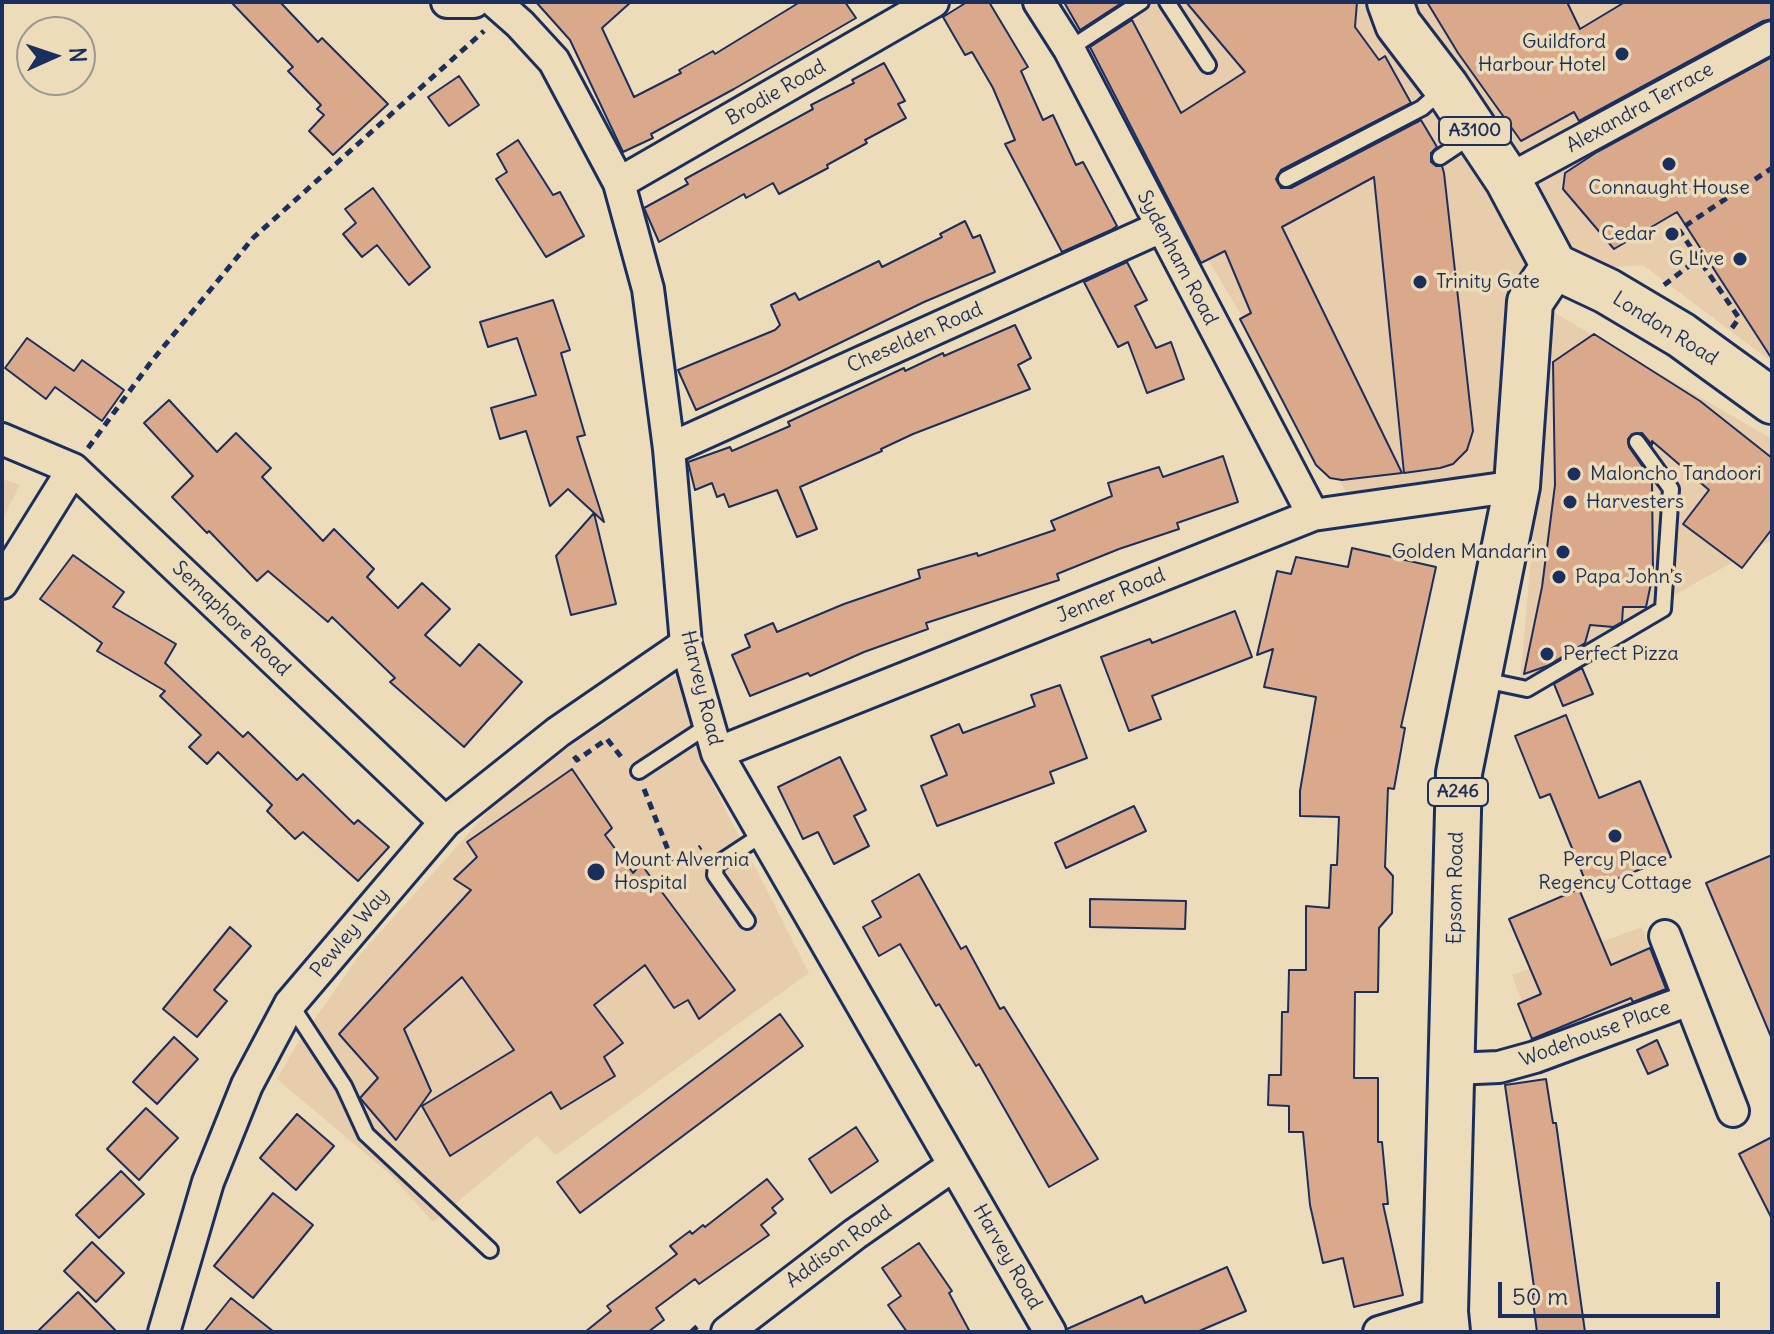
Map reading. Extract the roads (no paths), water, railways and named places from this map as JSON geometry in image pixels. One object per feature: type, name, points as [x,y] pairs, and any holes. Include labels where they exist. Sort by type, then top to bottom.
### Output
[{"type":"main road","name":"A3100","points":[[1390,2],[1398,24],[1446,87],[1508,180],[1554,266]]},
{"type":"main road","name":"London Road","points":[[1554,266],[1607,291],[1681,335],[1772,401]]},
{"type":"main road","name":"Epsom Road","points":[[1446,1322],[1459,773],[1517,486],[1530,302],[1554,266]]},
{"type":"street","points":[[447,2],[485,7]]},
{"type":"street","name":"Brodie Road","points":[[619,183],[933,2]]},
{"type":"street","name":"Sydenham Road","points":[[1039,2],[1069,49],[1313,515]]},
{"type":"street","name":"Harvey Road","points":[[485,7],[520,24],[554,61],[619,183],[648,289],[669,449],[686,644],[713,739],[763,834],[1050,1332]]},
{"type":"street","name":"Alexandra Terrace","points":[[1508,180],[1772,37]]},
{"type":"street","name":"Cheselden Road","points":[[669,449],[1161,227]]},
{"type":"street","name":"Semaphore Road","points":[[2,439],[73,469],[445,822]]},
{"type":"street","points":[[2,583],[73,469]]},
{"type":"street","name":"Jenner Road","points":[[713,739],[1313,515],[1517,486]]},
{"type":"street","name":"Pewley Way","points":[[164,1332],[208,1182],[247,1085],[290,1004],[445,822],[558,732],[686,644]]},
{"type":"street","name":"Wodehouse Place","points":[[1665,936],[1733,1111]]},
{"type":"street","name":"Wodehouse Place","points":[[1453,1069],[1499,1067],[1535,1057],[1689,1000]]},
{"type":"street","name":"Addison Road","points":[[727,1332],[855,1234],[954,1165]]},
{"type":"street","points":[[1379,1332],[1446,1322]]},
{"type":"lane","points":[[1069,49],[1141,2]]},
{"type":"lane","points":[[1167,2],[1208,65]]},
{"type":"lane","points":[[1286,179],[1422,108],[1446,87]]},
{"type":"lane","points":[[1440,157],[1476,133]]},
{"type":"lane","points":[[1478,678],[1527,689],[1663,609],[1671,489],[1637,442]]},
{"type":"lane","points":[[641,778],[713,739]]},
{"type":"lane","points":[[747,921],[715,875],[716,865],[763,834]]},
{"type":"lane","points":[[290,1004],[344,1086],[366,1134],[490,1250]]},
{"type":"place","name":"Guildford Harbour Hotel","points":[[1622,54]]},
{"type":"place","name":"Connaught House","points":[[1669,164]]},
{"type":"place","name":"Cedar","points":[[1672,234]]},
{"type":"place","name":"G Live","points":[[1740,259]]},
{"type":"place","name":"Trinity Gate","points":[[1420,282]]},
{"type":"place","name":"Maloncho Tandoori","points":[[1574,474]]},
{"type":"place","name":"Harvesters","points":[[1570,502]]},
{"type":"place","name":"Golden Mandarin","points":[[1563,552]]},
{"type":"place","name":"Papa John's","points":[[1559,577]]},
{"type":"place","name":"Perfect Pizza","points":[[1547,654]]},
{"type":"place","name":"Percy Place Regency Cottage","points":[[1615,836]]},
{"type":"place","name":"Mount Alvernia Hospital","points":[[596,872]]}]
